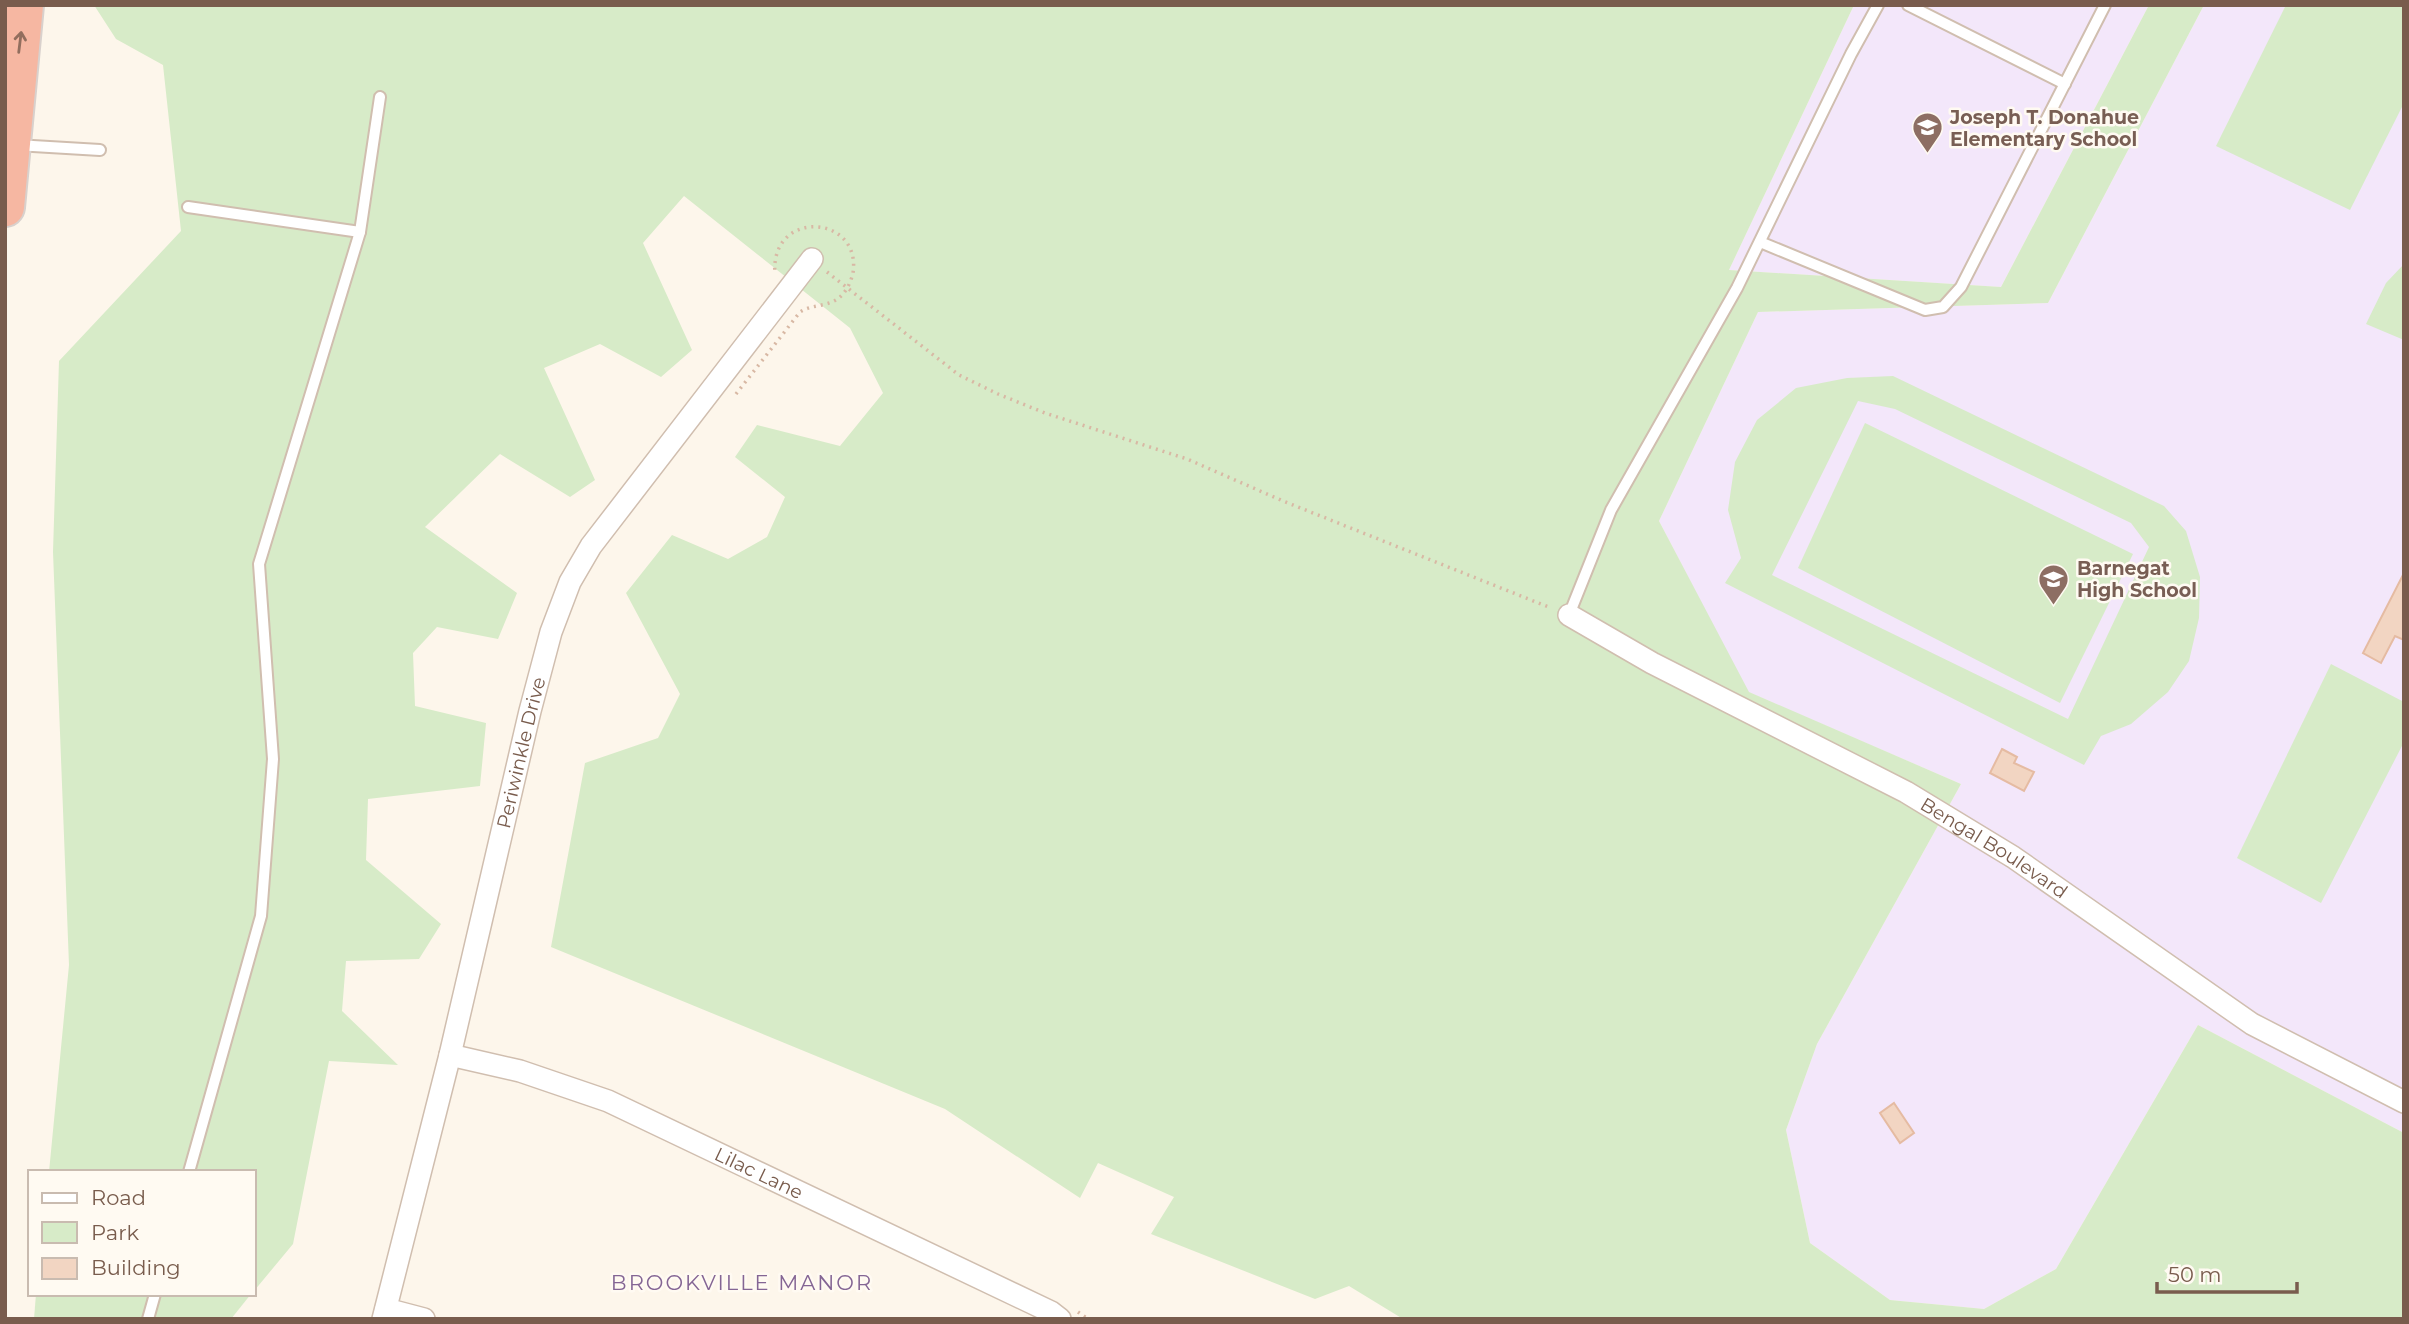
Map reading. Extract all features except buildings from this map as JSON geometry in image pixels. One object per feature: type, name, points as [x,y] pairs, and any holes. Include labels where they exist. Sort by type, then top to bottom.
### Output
[{"type":"highway","points":[[5,207],[24,5]]},
{"type":"street","name":"Periwinkle Drive","points":[[385,1314],[450,1055],[530,711],[551,632],[570,582],[591,546],[812,259]]},
{"type":"street","name":"Bengal Boulevard","points":[[1569,615],[1651,663],[1906,792],[2013,857],[2252,1024],[2404,1102]]},
{"type":"street","name":"Lilac Lane","points":[[450,1055],[520,1071],[608,1101],[1051,1312],[1068,1315]]},
{"type":"street","points":[[385,1314],[424,1319]]},
{"type":"lane","points":[[1569,615],[1611,510],[1737,288],[1878,5]]},
{"type":"lane","points":[[1908,5],[2065,84]]},
{"type":"lane","points":[[1760,242],[1925,310],[1943,307],[1961,287],[2105,5]]},
{"type":"lane","points":[[190,1170],[261,916],[272,759],[259,565],[360,232],[380,97]]},
{"type":"lane","points":[[10,145],[100,150]]},
{"type":"lane","points":[[188,207],[360,232]]},
{"type":"lane","points":[[148,1319],[154,1296]]},
{"type":"path","points":[[733,397],[800,312],[807,307],[831,303],[842,296],[852,281],[854,264],[850,247],[845,239],[826,227],[807,226],[792,232],[782,241],[774,263],[776,281]]},
{"type":"path","points":[[812,259],[958,375],[998,394],[1045,413],[1187,459],[1283,501],[1569,615]]},
{"type":"path","points":[[1068,1315],[1088,1319]]},
{"type":"shaded area","name":"Joseph T. Donahue Elementary School","points":[[1854,5],[2149,5],[2001,287],[1729,270]]},
{"type":"shaded area","name":"Barnegat High School","points":[[2204,5],[2404,5],[2404,1133],[2198,1025],[2056,1269],[1984,1309],[1890,1300],[1810,1243],[1786,1130],[1817,1044],[1961,784],[1748,692],[1659,521],[1758,312],[2048,303]]},
{"type":"green space","points":[[94,5],[1854,5],[1729,270],[2001,287],[2149,5],[2204,5],[2048,303],[1758,312],[1659,521],[1749,692],[1961,784],[1817,1044],[1786,1130],[1810,1243],[1890,1300],[1984,1309],[2056,1269],[2198,1025],[2404,1133],[2404,1319],[1403,1319],[1349,1286],[1315,1299],[1151,1234],[1174,1197],[1098,1163],[1080,1198],[945,1109],[551,947],[585,763],[658,738],[680,694],[626,593],[672,535],[728,559],[767,537],[785,497],[735,457],[757,425],[840,446],[883,393],[850,328],[684,196],[643,243],[692,350],[661,377],[600,344],[544,368],[595,480],[570,497],[500,454],[425,527],[517,593],[498,639],[437,627],[413,653],[415,706],[486,723],[480,786],[368,799],[366,860],[441,924],[419,959],[346,961],[342,1011],[398,1065],[329,1061],[293,1244],[256,1289],[256,1170],[49,1170],[69,965],[53,552],[59,361],[181,231],[163,65],[116,39]]},
{"type":"green space","points":[[2286,5],[2404,5],[2404,103],[2350,210],[2216,146]]},
{"type":"green space","points":[[2404,264],[2404,340],[2366,324],[2386,283]]},
{"type":"green space","points":[[1893,376],[2164,506],[2186,531],[2200,577],[2199,618],[2189,661],[2168,692],[2131,724],[2101,736],[2084,765],[1725,583],[1741,558],[1728,510],[1735,462],[1757,420],[1796,388],[1847,378]],"holes":[[[1858,401],[1895,409],[2131,523],[2149,547],[2068,719],[1772,575]]]},
{"type":"green space","points":[[1865,423],[2133,554],[2060,703],[1798,568]]},
{"type":"green space","points":[[2331,664],[2404,702],[2404,742],[2321,903],[2237,858]]},
{"type":"green space","points":[[36,1296],[249,1296],[231,1319],[34,1319]]},
{"type":"place","name":"Joseph T. Donahue Elementary School","points":[[1927,155]]},
{"type":"place","name":"Barnegat High School","points":[[2054,606]]},
{"type":"district","name":"BROOKVILLE MANOR","points":[[742,1282]]}]
